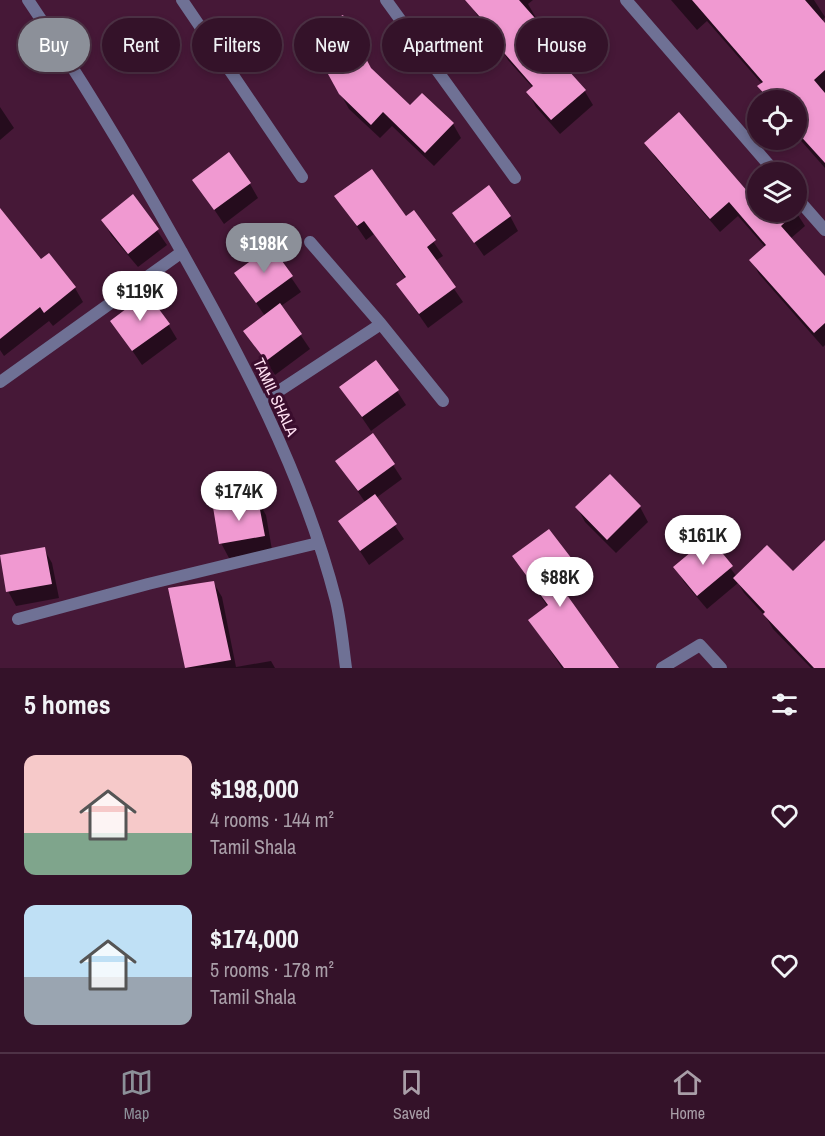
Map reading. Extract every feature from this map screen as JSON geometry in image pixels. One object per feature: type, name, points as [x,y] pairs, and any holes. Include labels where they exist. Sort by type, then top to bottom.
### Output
[{"type":"street","name":"TAMIL SHALA","points":[[28,0],[74,68],[182,252],[261,402],[292,471],[318,543],[336,602],[346,668]]},
{"type":"street","points":[[182,0],[302,177]]},
{"type":"street","points":[[386,0],[515,178]]},
{"type":"street","points":[[626,0],[766,162]]},
{"type":"street","points":[[807,210],[825,230]]},
{"type":"street","points":[[310,242],[443,400]]},
{"type":"street","points":[[0,382],[182,252]]},
{"type":"street","points":[[261,402],[381,324]]},
{"type":"street","points":[[18,619],[148,584],[318,543]]},
{"type":"street","points":[[662,668],[700,645],[721,668]]},
{"type":"building","points":[[465,0],[519,0],[535,18],[516,18],[516,67],[504,53],[504,18],[481,18]]},
{"type":"building","points":[[692,0],[805,0],[825,23],[825,70],[814,80],[825,93],[825,163],[807,143],[807,90],[761,90],[757,86],[763,82]]},
{"type":"building","points":[[370,66],[410,105],[422,93],[454,123],[425,153],[383,112],[371,125],[339,94],[327,72],[370,72]]},
{"type":"building","points":[[521,72],[570,72],[586,90],[551,120],[526,92],[533,86]]},
{"type":"building","points":[[679,112],[747,191],[747,222],[785,222],[781,226],[825,276],[825,323],[814,333],[749,260],[766,245],[729,202],[710,219],[644,143]]},
{"type":"building","points":[[229,152],[251,183],[214,210],[192,180]]},
{"type":"building","points":[[372,169],[406,216],[414,210],[436,240],[427,247],[456,287],[419,314],[396,284],[406,277],[364,221],[357,226],[334,196]]},
{"type":"building","points":[[489,185],[511,216],[474,243],[452,213]]},
{"type":"building","points":[[133,194],[159,229],[128,254],[101,220]]},
{"type":"building","points":[[0,208],[41,259],[49,253],[76,287],[44,313],[40,307],[0,339]]},
{"type":"building","points":[[271,246],[293,276],[256,303],[234,273]]},
{"type":"building","points":[[147,293],[170,324],[132,351],[110,321]]},
{"type":"building","points":[[280,303],[302,334],[266,361],[243,331]]},
{"type":"building","points":[[376,360],[399,390],[362,417],[339,387]]},
{"type":"building","points":[[373,433],[395,464],[358,491],[335,461]]},
{"type":"building","points":[[610,474],[641,506],[607,540],[575,507]]},
{"type":"building","points":[[375,494],[397,524],[360,551],[338,521]]},
{"type":"building","points":[[258,499],[265,536],[219,544],[213,507]]},
{"type":"building","points":[[549,529],[572,559],[552,574],[619,668],[564,668],[528,620],[548,605],[512,556]]},
{"type":"building","points":[[709,537],[733,566],[697,596],[673,567]]},
{"type":"building","points":[[825,540],[825,668],[814,668],[733,578],[767,545],[793,571]]},
{"type":"building","points":[[45,547],[52,584],[6,592],[0,555]]},
{"type":"building","points":[[214,581],[231,660],[185,668],[168,588]]}]
